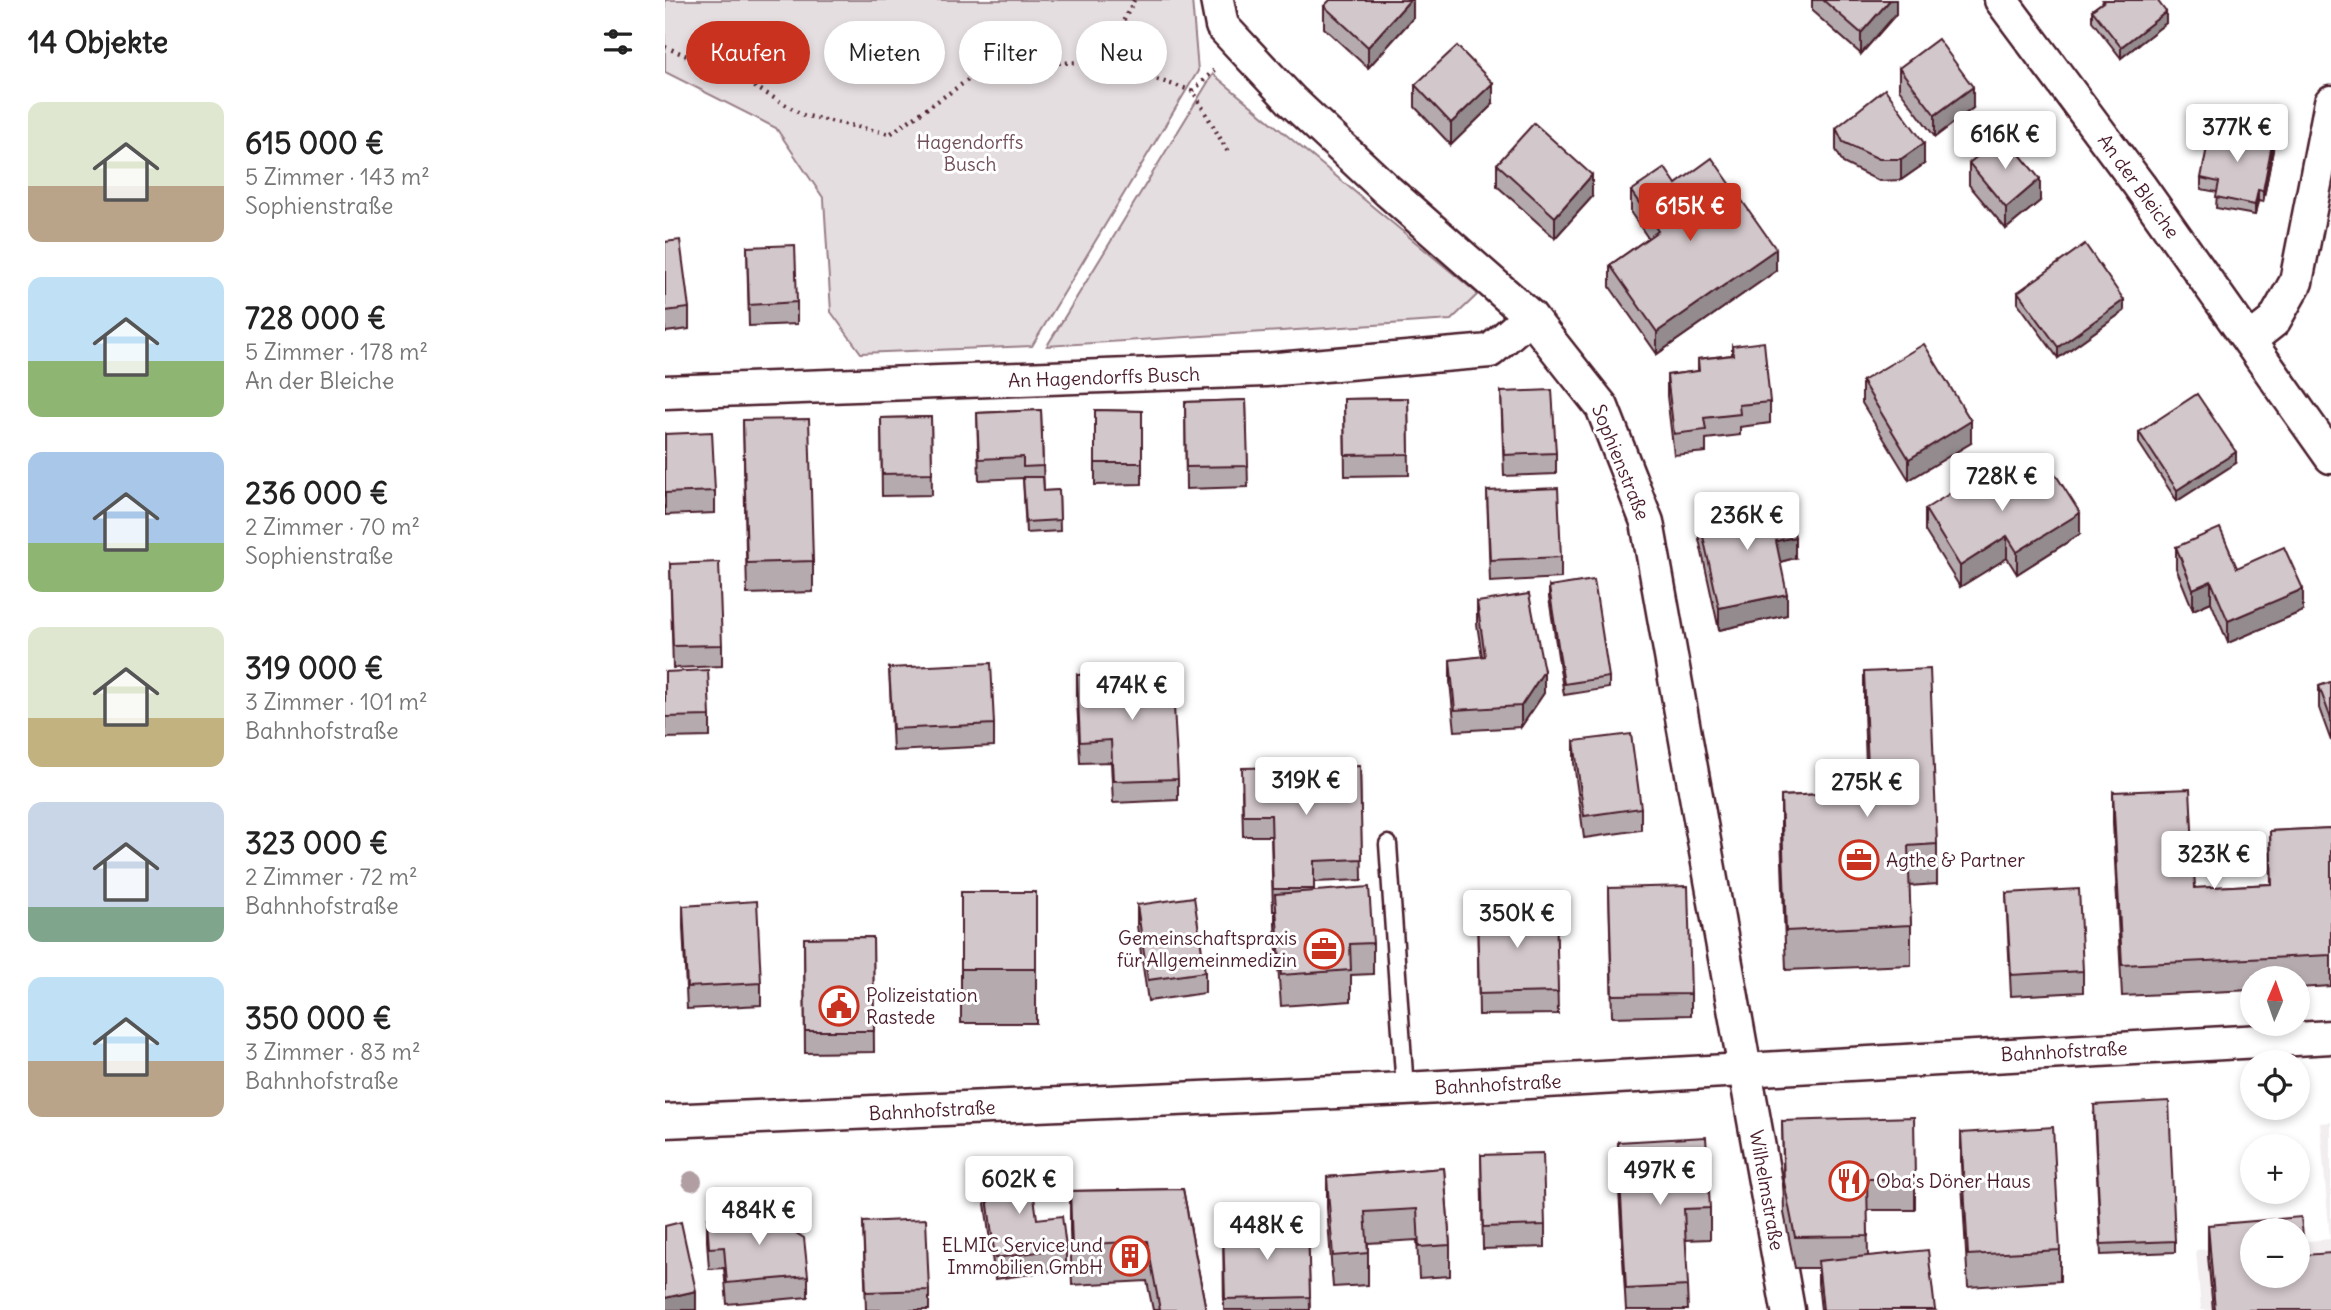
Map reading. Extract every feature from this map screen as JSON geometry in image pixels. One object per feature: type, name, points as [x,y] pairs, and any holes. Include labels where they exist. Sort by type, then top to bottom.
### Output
[{"type":"street","name":"Sophienstraße","points":[[1217,0],[1222,26],[1292,101],[1388,191],[1530,316],[1602,407],[1647,522],[1747,1070]]},
{"type":"street","name":"An der Bleiche","points":[[2001,0],[2250,340],[2331,457]]},
{"type":"street","points":[[2250,340],[2274,321],[2296,282],[2331,102]]},
{"type":"street","name":"An Hagendorffs Busch","points":[[665,392],[1252,371],[1490,351],[1530,316]]},
{"type":"street","name":"Bahnhofstraße","points":[[665,1121],[1405,1089],[2331,1037]]},
{"type":"street","name":"Wilhelmstraße","points":[[1747,1070],[1788,1310]]},
{"type":"lane","points":[[1388,844],[1405,1089]]},
{"type":"path","points":[[1124,21],[1134,0]]},
{"type":"path","points":[[665,47],[735,75],[803,115],[890,134],[991,64],[1076,62]]},
{"type":"path","points":[[1167,83],[1193,91],[1228,152]]},
{"type":"shaded area","points":[[2331,1122],[2331,1310],[2201,1310],[2196,1250],[2240,1247],[2240,1288],[2310,1288],[2310,1241],[2330,1239],[2320,1123]]},
{"type":"green space","name":"Hagendorffs Busch","points":[[665,0],[1192,0],[1198,71],[1032,346],[861,353],[831,312],[824,199],[776,128],[689,84],[810,84],[810,21],[686,21],[686,83],[665,72]]},
{"type":"green space","points":[[1213,74],[1478,294],[1451,320],[1047,346]]},
{"type":"building","points":[[1330,0],[1410,0],[1368,47],[1324,6]]},
{"type":"building","points":[[1823,0],[1890,0],[1861,33]]},
{"type":"building","points":[[2106,0],[2157,0],[2166,12],[2121,47],[2092,10]]},
{"type":"building","points":[[1938,39],[1973,87],[1935,115],[1899,68]]},
{"type":"building","points":[[1457,46],[1493,83],[1451,123],[1415,85]]},
{"type":"building","points":[[1885,89],[1924,143],[1901,159],[1879,159],[1843,142],[1836,128]]},
{"type":"building","points":[[1534,123],[1592,175],[1555,217],[1497,164]]},
{"type":"building","points":[[2211,127],[2273,139],[2263,191],[2258,190],[2255,205],[2216,197],[2219,182],[2201,178]]},
{"type":"building","points":[[2004,135],[2040,179],[2006,208],[1969,163]]},
{"type":"building","points":[[1712,158],[1776,249],[1657,332],[1610,265],[1658,231],[1631,191],[1665,168],[1676,184]]},
{"type":"building","points":[[680,240],[689,308],[665,311],[665,242]]},
{"type":"building","points":[[2085,244],[2124,300],[2058,347],[2018,292]]},
{"type":"building","points":[[795,245],[797,302],[749,305],[747,247]]},
{"type":"building","points":[[1764,342],[1770,402],[1739,405],[1740,414],[1704,418],[1706,430],[1674,434],[1667,375],[1699,371],[1698,359],[1733,355],[1732,346]]},
{"type":"building","points":[[1924,344],[1971,421],[1909,459],[1862,381]]},
{"type":"building","points":[[1552,390],[1556,453],[1504,455],[1501,392]]},
{"type":"building","points":[[2197,394],[2236,452],[2177,490],[2139,432]]},
{"type":"building","points":[[1408,398],[1409,454],[1345,455],[1344,399]]},
{"type":"building","points":[[1246,400],[1248,466],[1186,467],[1185,402]]},
{"type":"building","points":[[1041,410],[1043,466],[1023,467],[1023,457],[979,459],[977,413]]},
{"type":"building","points":[[1095,410],[1142,411],[1142,463],[1095,463]]},
{"type":"building","points":[[931,417],[932,473],[882,474],[881,418]]},
{"type":"building","points":[[809,419],[813,561],[747,563],[743,420]]},
{"type":"building","points":[[712,432],[715,491],[665,493],[665,434]]},
{"type":"building","points":[[2047,461],[2080,513],[2017,552],[2007,536],[1960,566],[1925,509],[1983,473],[1996,493]]},
{"type":"building","points":[[1023,477],[1043,477],[1044,491],[1059,490],[1060,520],[1026,522]]},
{"type":"building","points":[[1558,488],[1561,557],[1490,560],[1487,491]]},
{"type":"building","points":[[1787,499],[1795,537],[1776,541],[1787,594],[1719,608],[1699,518]]},
{"type":"building","points":[[2220,528],[2237,568],[2284,547],[2303,589],[2228,621],[2211,581],[2193,589],[2176,547]]},
{"type":"building","points":[[719,562],[722,645],[673,646],[670,564]]},
{"type":"building","points":[[1594,580],[1609,677],[1564,684],[1549,587]]},
{"type":"building","points":[[1529,594],[1544,671],[1521,706],[1455,710],[1450,660],[1485,656],[1477,602]]},
{"type":"building","points":[[991,663],[994,724],[893,729],[889,668]]},
{"type":"building","name":"Agthe & Partner","points":[[1930,669],[1937,844],[1908,846],[1911,925],[1786,931],[1781,796],[1869,792],[1864,672]]},
{"type":"building","points":[[708,670],[710,716],[665,717],[665,672]]},
{"type":"building","points":[[1172,670],[1178,779],[1113,781],[1111,740],[1080,742],[1077,675]]},
{"type":"building","points":[[2331,682],[2331,719],[2319,686]]},
{"type":"building","points":[[1631,734],[1641,808],[1584,816],[1574,741]]},
{"type":"building","points":[[1360,766],[1362,859],[1314,861],[1314,889],[1273,889],[1271,815],[1243,815],[1242,768]]},
{"type":"building","points":[[2190,789],[2195,888],[2272,884],[2270,831],[2331,828],[2331,955],[2122,965],[2113,792]]},
{"type":"building","points":[[1688,886],[1691,994],[1612,995],[1609,888]]},
{"type":"building","points":[[1369,887],[1373,943],[1350,944],[1351,970],[1281,975],[1275,894]]},
{"type":"building","points":[[2079,889],[2083,971],[2011,975],[2006,893]]},
{"type":"building","points":[[961,892],[1036,892],[1036,969],[961,969]]},
{"type":"building","points":[[1194,897],[1205,972],[1148,980],[1137,905]]},
{"type":"building","points":[[757,901],[761,983],[687,987],[683,906]]},
{"type":"building","points":[[1556,906],[1558,992],[1479,994],[1477,907]]},
{"type":"building","name":"Polizeistation Rastede","points":[[873,937],[874,1031],[805,1031],[804,938]]},
{"type":"building","points":[[2169,1101],[2175,1241],[2101,1244],[2094,1105]]},
{"type":"building","name":"Oba's Döner Haus","points":[[1914,1117],[1915,1179],[1867,1179],[1868,1236],[1795,1237],[1784,1182],[1782,1121]]},
{"type":"building","points":[[2053,1127],[2060,1250],[1968,1255],[1961,1133]]},
{"type":"building","points":[[1706,1137],[1710,1208],[1684,1209],[1688,1286],[1626,1289],[1618,1142]]},
{"type":"building","points":[[1543,1153],[1545,1225],[1483,1227],[1481,1155]]},
{"type":"building","points":[[1030,1168],[1037,1219],[1062,1216],[1066,1248],[995,1258],[984,1174]]},
{"type":"building","points":[[1444,1168],[1450,1245],[1419,1247],[1417,1209],[1365,1212],[1368,1253],[1333,1256],[1327,1177]]},
{"type":"building","points":[[1183,1189],[1206,1310],[1160,1310],[1147,1241],[1072,1245],[1070,1191]]},
{"type":"building","points":[[786,1212],[793,1231],[804,1238],[808,1276],[727,1283],[724,1247],[709,1248],[707,1219]]},
{"type":"building","points":[[926,1219],[929,1290],[866,1292],[863,1222]]},
{"type":"building","points":[[681,1222],[696,1291],[665,1298],[665,1226]]},
{"type":"building","points":[[2240,1222],[2240,1288],[2310,1288],[2310,1255],[2331,1253],[2331,1310],[2215,1310],[2208,1225]]},
{"type":"building","points":[[1308,1224],[1310,1297],[1225,1299],[1223,1227]]},
{"type":"building","points":[[1928,1250],[1935,1310],[1823,1310],[1818,1261]]},
{"type":"place","name":"Agthe & Partner","points":[[1859,860]]},
{"type":"place","name":"Gemeinschaftspraxis für Allgemeinmedizin","points":[[1324,949]]},
{"type":"place","name":"Polizeistation Rastede","points":[[839,1006]]},
{"type":"place","name":"Oba's Döner Haus","points":[[1849,1181]]},
{"type":"place","name":"ELMIC Service und Immobilien GmbH","points":[[1130,1256]]}]
